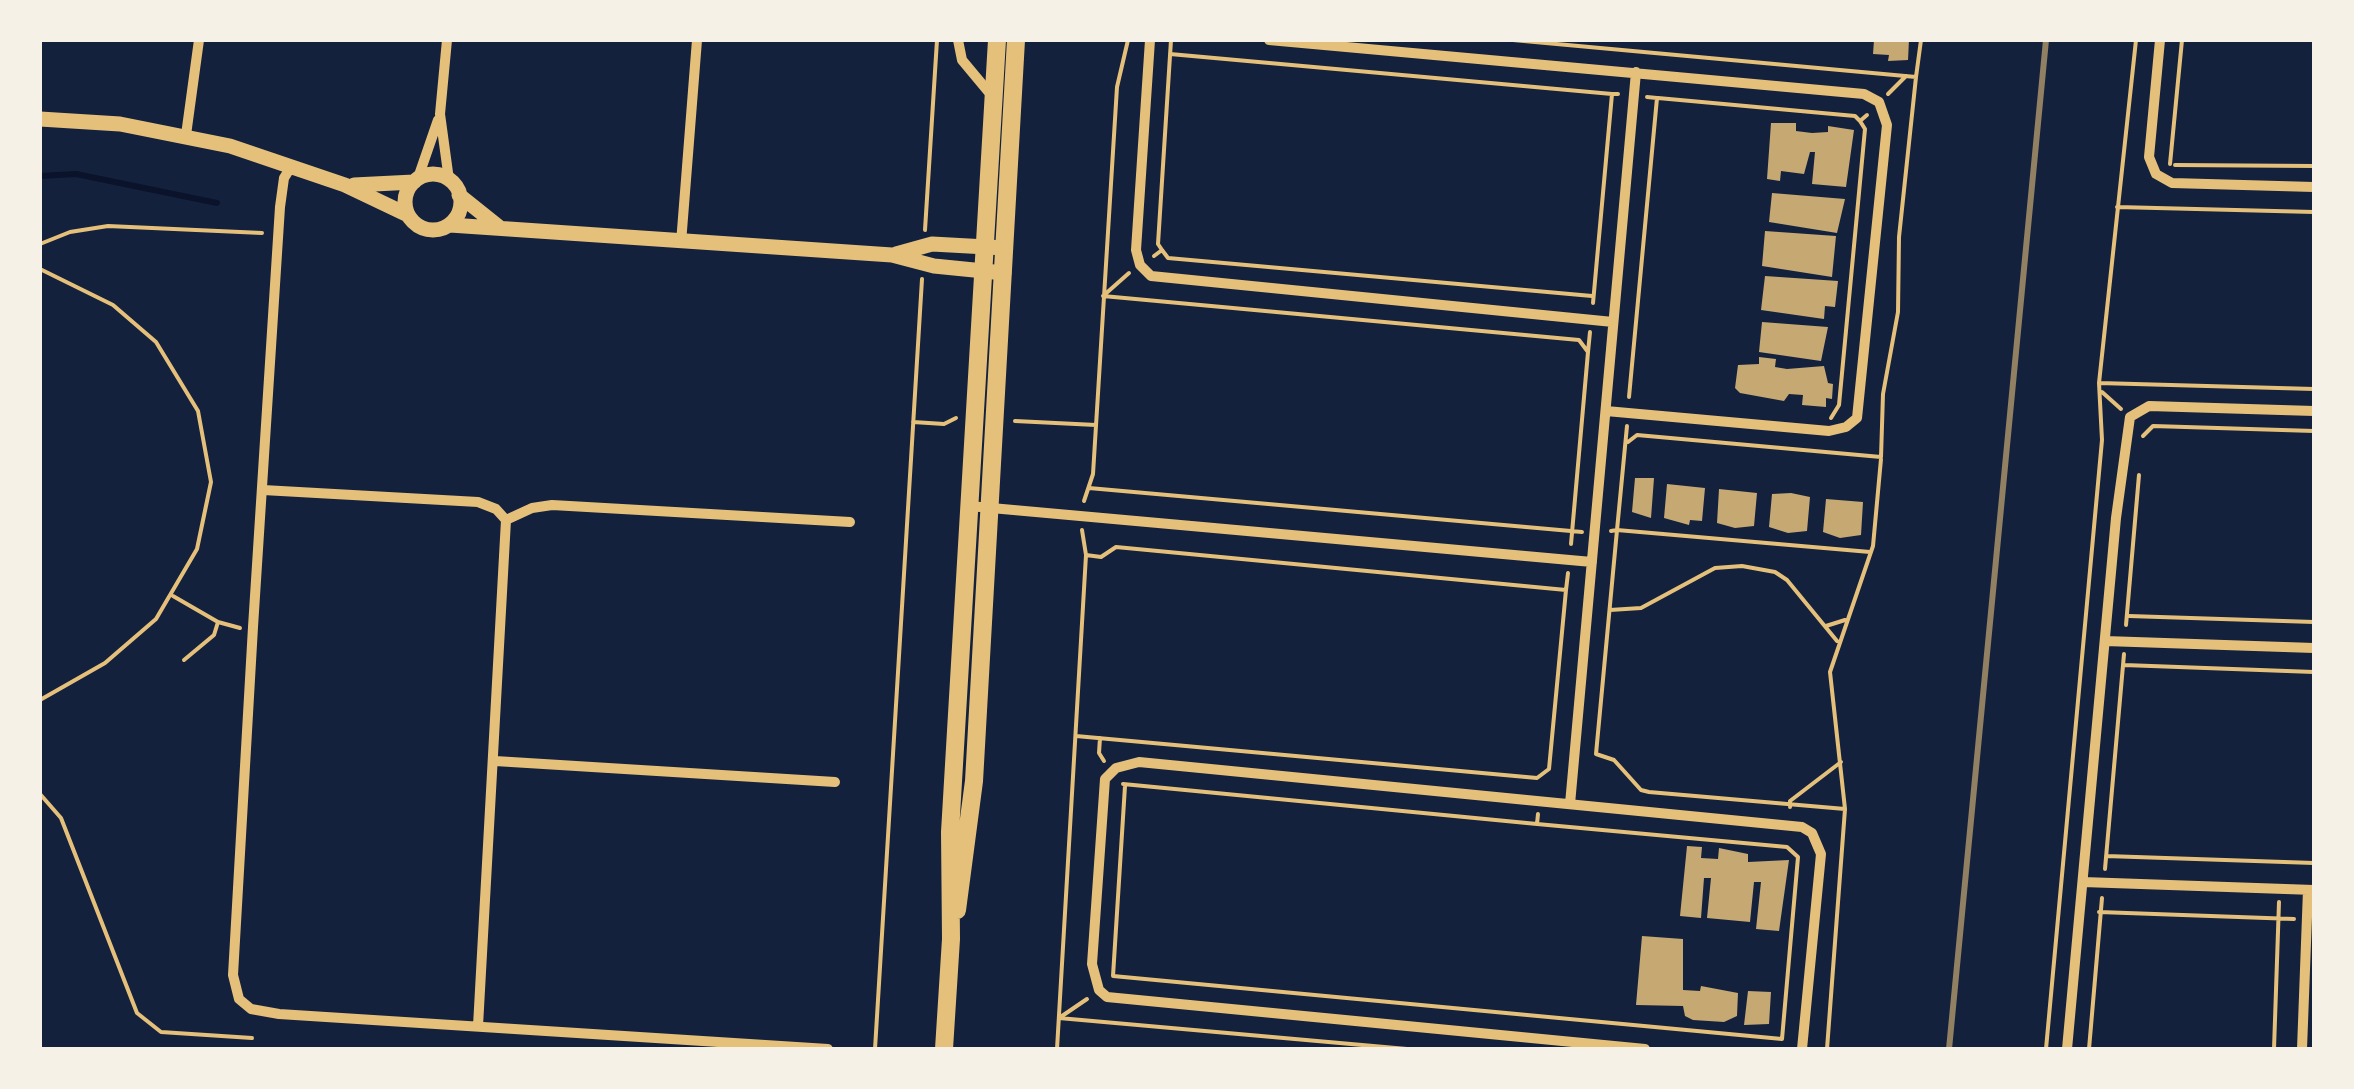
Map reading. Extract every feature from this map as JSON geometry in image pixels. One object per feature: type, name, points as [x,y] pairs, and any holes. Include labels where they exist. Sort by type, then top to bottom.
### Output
[{"type":"main road","points":[[944,1049],[950,832],[997,40]]},
{"type":"main road","points":[[950,940],[964,877],[973,795],[1016,40]]},
{"type":"street","points":[[186,135],[199,40]]},
{"type":"street","points":[[447,40],[440,114],[450,180],[459,195],[501,228]]},
{"type":"street","points":[[681,244],[698,40]]},
{"type":"street","points":[[958,40],[962,60],[992,96]]},
{"type":"street","points":[[1150,40],[1136,250],[1140,265],[1159,278],[1613,322]]},
{"type":"street","points":[[1269,40],[1383,45],[1864,94],[1879,102],[1888,125],[1861,404],[1852,423],[1830,431],[1606,411]]},
{"type":"street","points":[[2160,40],[2149,157],[2156,174],[2168,181],[2314,187]]},
{"type":"street","points":[[1570,804],[1636,72]]},
{"type":"street","points":[[408,215],[405,201],[440,114]]},
{"type":"street","points":[[40,119],[120,124],[186,135],[344,185],[408,215],[426,230],[450,224],[681,244],[892,255],[923,264],[1004,273]]},
{"type":"street","points":[[290,167],[284,178],[280,207],[253,627],[233,975],[239,999],[251,1010],[266,1013],[828,1049]]},
{"type":"street","points":[[344,185],[416,180],[434,174],[450,180]]},
{"type":"street","points":[[450,224],[458,214],[459,195]]},
{"type":"street","points":[[892,255],[924,246],[1005,248]]},
{"type":"street","points":[[2067,1049],[2127,427],[2134,412],[2149,406],[2314,411]]},
{"type":"street","points":[[264,490],[478,502],[496,509],[506,520],[478,1026]]},
{"type":"street","points":[[506,520],[532,508],[552,505],[850,522]]},
{"type":"street","points":[[969,506],[1592,562]]},
{"type":"street","points":[[2105,641],[2314,648]]},
{"type":"street","points":[[495,761],[835,782]]},
{"type":"street","points":[[1644,1049],[1560,1045],[1107,998],[1099,990],[1092,964],[1102,795],[1111,772],[1124,763],[1139,762],[1789,824],[1812,834],[1820,854],[1802,1049]]},
{"type":"street","points":[[2082,882],[2311,890],[2302,1049]]},
{"type":"path","points":[[924,246],[937,40]]},
{"type":"path","points":[[1057,1049],[1086,556],[1080,515],[1089,488],[1117,87],[1128,40]]},
{"type":"path","points":[[1170,40],[1158,244],[1168,258],[1594,296]]},
{"type":"path","points":[[1513,40],[1916,77]]},
{"type":"path","points":[[1827,1049],[1844,810],[1830,694],[1838,642],[1870,552],[1882,457],[1883,394],[1898,312],[1898,237],[1921,40]]},
{"type":"path","points":[[2046,1049],[2102,440],[2099,383],[2117,207],[2126,161],[2136,40]]},
{"type":"path","points":[[2164,208],[2182,40]]},
{"type":"path","points":[[1170,54],[1855,116],[1865,129],[1839,405],[1831,412],[1828,452]]},
{"type":"path","points":[[1860,122],[1906,76]]},
{"type":"path","points":[[1076,736],[1537,778],[1549,769],[1612,94]]},
{"type":"path","points":[[1596,754],[1657,98]]},
{"type":"path","points":[[2170,164],[2314,166]]},
{"type":"path","points":[[2117,207],[2314,212]]},
{"type":"path","points":[[40,244],[70,232],[108,226],[266,233]]},
{"type":"path","points":[[1103,296],[1162,250]]},
{"type":"path","points":[[874,1049],[923,264]]},
{"type":"path","points":[[40,269],[75,283],[136,322],[184,381],[198,411],[209,460],[210,496],[196,549],[173,596],[156,618],[105,663],[40,700]]},
{"type":"path","points":[[1103,296],[1579,340],[1588,352]]},
{"type":"path","points":[[2099,383],[2314,389]]},
{"type":"path","points":[[2142,442],[2153,426],[2314,431]]},
{"type":"path","points":[[1626,444],[1637,434],[1882,457]]},
{"type":"path","points":[[2089,1049],[2141,461]]},
{"type":"path","points":[[1089,488],[1572,532],[1617,530],[1870,552]]},
{"type":"path","points":[[1086,556],[1102,556],[1116,548],[1566,590]]},
{"type":"path","points":[[1610,610],[1641,608],[1698,575],[1732,565],[1780,575],[1838,642]]},
{"type":"path","points":[[173,596],[218,622],[237,628],[253,627]]},
{"type":"path","points":[[2127,616],[2314,622]]},
{"type":"path","points":[[1826,626],[1846,620]]},
{"type":"path","points":[[184,660],[214,635],[218,622]]},
{"type":"path","points":[[2081,663],[2314,672]]},
{"type":"path","points":[[1100,738],[1098,753],[1124,786],[1787,846],[1798,857],[1781,1049]]},
{"type":"path","points":[[1551,749],[1614,760],[1641,790],[1649,792],[1844,810]]},
{"type":"path","points":[[1787,846],[1790,800],[1841,762]]},
{"type":"path","points":[[1537,824],[1542,775]]},
{"type":"path","points":[[1124,786],[1113,976],[1782,1038]]},
{"type":"path","points":[[40,794],[58,809],[137,1013],[161,1032],[252,1038]]},
{"type":"path","points":[[2106,856],[2314,863]]},
{"type":"path","points":[[2274,1049],[2279,862]]},
{"type":"path","points":[[2058,910],[2307,920]]},
{"type":"path","points":[[1059,1018],[1407,1049]]},
{"type":"building","points":[[1874,40],[1909,40],[1908,60],[1888,61],[1889,55],[1873,54]]},
{"type":"building","points":[[1771,123],[1796,123],[1796,131],[1812,133],[1828,132],[1828,126],[1854,130],[1846,187],[1812,184],[1815,152],[1810,152],[1804,174],[1781,171],[1780,181],[1767,179]]},
{"type":"building","points":[[1772,193],[1845,199],[1837,233],[1769,222]]},
{"type":"building","points":[[1765,231],[1836,236],[1832,277],[1762,266]]},
{"type":"building","points":[[1765,276],[1838,281],[1835,307],[1825,306],[1824,319],[1761,310]]},
{"type":"building","points":[[1762,322],[1828,327],[1821,361],[1759,352]]},
{"type":"building","points":[[1759,357],[1776,359],[1775,367],[1787,369],[1824,366],[1828,383],[1833,384],[1832,399],[1826,398],[1826,407],[1802,405],[1803,395],[1789,394],[1784,401],[1740,393],[1735,388],[1738,365],[1759,364]]},
{"type":"building","points":[[1635,478],[1654,478],[1651,518],[1632,512]]},
{"type":"building","points":[[1667,484],[1705,488],[1702,521],[1690,520],[1689,525],[1664,518]]},
{"type":"building","points":[[1719,489],[1757,493],[1754,526],[1735,528],[1717,523]]},
{"type":"building","points":[[1772,494],[1810,497],[1807,531],[1788,533],[1769,527]]},
{"type":"building","points":[[1826,499],[1863,502],[1861,535],[1840,538],[1823,532]]},
{"type":"building","points":[[1687,846],[1702,847],[1701,858],[1718,859],[1719,848],[1748,854],[1748,862],[1789,860],[1779,931],[1756,929],[1761,882],[1754,882],[1750,922],[1707,918],[1711,878],[1704,878],[1701,918],[1680,916]]},
{"type":"building","points":[[1642,936],[1683,939],[1683,990],[1700,991],[1701,986],[1738,993],[1737,1016],[1724,1022],[1693,1020],[1685,1016],[1683,1006],[1636,1005]]},
{"type":"building","points":[[1748,991],[1771,992],[1769,1024],[1744,1025]]},
{"type":"waterway","points":[[40,176],[76,174],[217,203]]},
{"type":"railway","points":[[1949,1049],[2046,40]]}]
